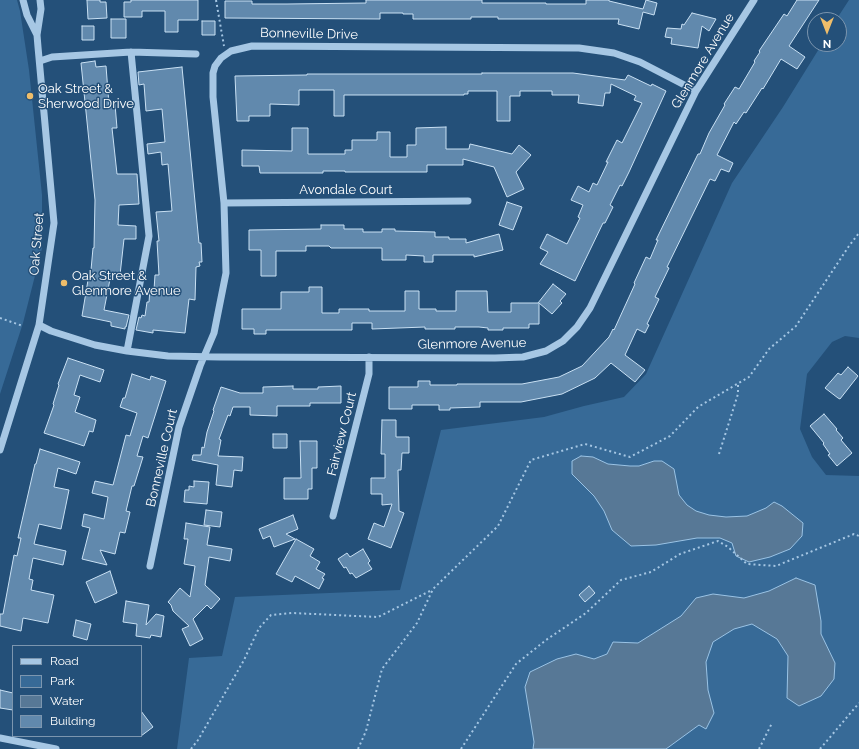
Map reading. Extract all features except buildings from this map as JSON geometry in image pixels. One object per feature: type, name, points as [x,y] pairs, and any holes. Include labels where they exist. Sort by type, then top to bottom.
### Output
[{"type":"street","name":"Oak Street","points":[[23,0],[27,15],[37,35]]},
{"type":"street","name":"Oak Street","points":[[0,450],[39,325],[54,223],[37,35],[41,9],[40,0]]},
{"type":"street","name":"Glenmore Avenue","points":[[39,325],[51,331],[95,345],[168,356],[495,358],[523,357],[546,351],[563,341],[577,326],[590,308],[696,92],[754,0]]},
{"type":"street","name":"Bonneville Drive","points":[[205,357],[214,333],[226,273],[224,203],[213,97],[213,73],[215,66],[221,58],[231,51],[252,46],[579,48],[614,53],[640,62],[696,92]]},
{"type":"street","points":[[40,61],[52,57],[131,52],[196,54]]},
{"type":"street","points":[[127,351],[149,236],[131,52]]},
{"type":"street","name":"Avondale Court","points":[[224,203],[468,201]]},
{"type":"street","name":"Bonneville Court","points":[[150,566],[179,427],[200,366],[205,357]]},
{"type":"street","name":"Fairview Court","points":[[333,516],[369,374],[369,357]]},
{"type":"street","points":[[0,738],[56,749]]},
{"type":"path","points":[[216,0],[224,46]]},
{"type":"path","points":[[192,749],[244,660],[259,628],[271,615],[292,613],[378,617],[433,589],[498,526],[531,460],[585,444],[630,457],[670,436],[698,407],[749,377],[769,349],[796,326],[859,233]]},
{"type":"path","points":[[0,318],[23,326]]},
{"type":"path","points":[[719,454],[738,394],[738,383]]},
{"type":"path","points":[[461,749],[516,664],[546,640],[586,613],[622,580],[651,572],[680,554],[718,541],[728,547],[747,564],[776,566],[854,534],[859,536]]},
{"type":"path","points":[[358,749],[366,731],[382,669],[417,623],[433,589]]},
{"type":"path","points":[[820,749],[859,703]]},
{"type":"path","points":[[759,749],[772,722]]},
{"type":"green space","points":[[0,0],[17,0],[20,11],[29,70],[42,195],[42,248],[23,323],[0,394]]},
{"type":"green space","points":[[849,0],[859,0],[859,338],[845,336],[832,342],[807,374],[800,429],[812,457],[826,475],[859,476],[859,749],[177,749],[189,658],[222,656],[235,597],[400,590],[441,430],[544,417],[624,397],[646,374],[732,183],[783,107],[817,52],[847,52],[847,12],[841,12]]},
{"type":"water","points":[[581,456],[593,457],[608,464],[630,466],[639,466],[654,461],[662,461],[674,469],[679,495],[687,505],[696,511],[709,515],[726,517],[747,516],[766,508],[774,502],[782,506],[803,523],[802,536],[790,549],[770,557],[749,562],[736,556],[732,543],[720,538],[697,538],[656,545],[631,546],[612,530],[604,511],[594,496],[572,474],[572,461]]},
{"type":"water","points":[[796,578],[815,585],[821,621],[821,634],[835,663],[834,679],[821,696],[799,706],[787,698],[788,656],[777,639],[752,624],[734,629],[713,642],[706,662],[708,690],[714,713],[706,729],[699,725],[666,749],[533,749],[534,742],[525,687],[530,672],[557,659],[576,654],[594,659],[607,654],[613,642],[638,643],[681,616],[696,598],[713,594],[744,598],[769,591]]},
{"type":"place","name":"Oak Street & Sherwood Drive","points":[[30,96]]},
{"type":"place","name":"Oak Street & Glenmore Avenue","points":[[64,283]]}]
